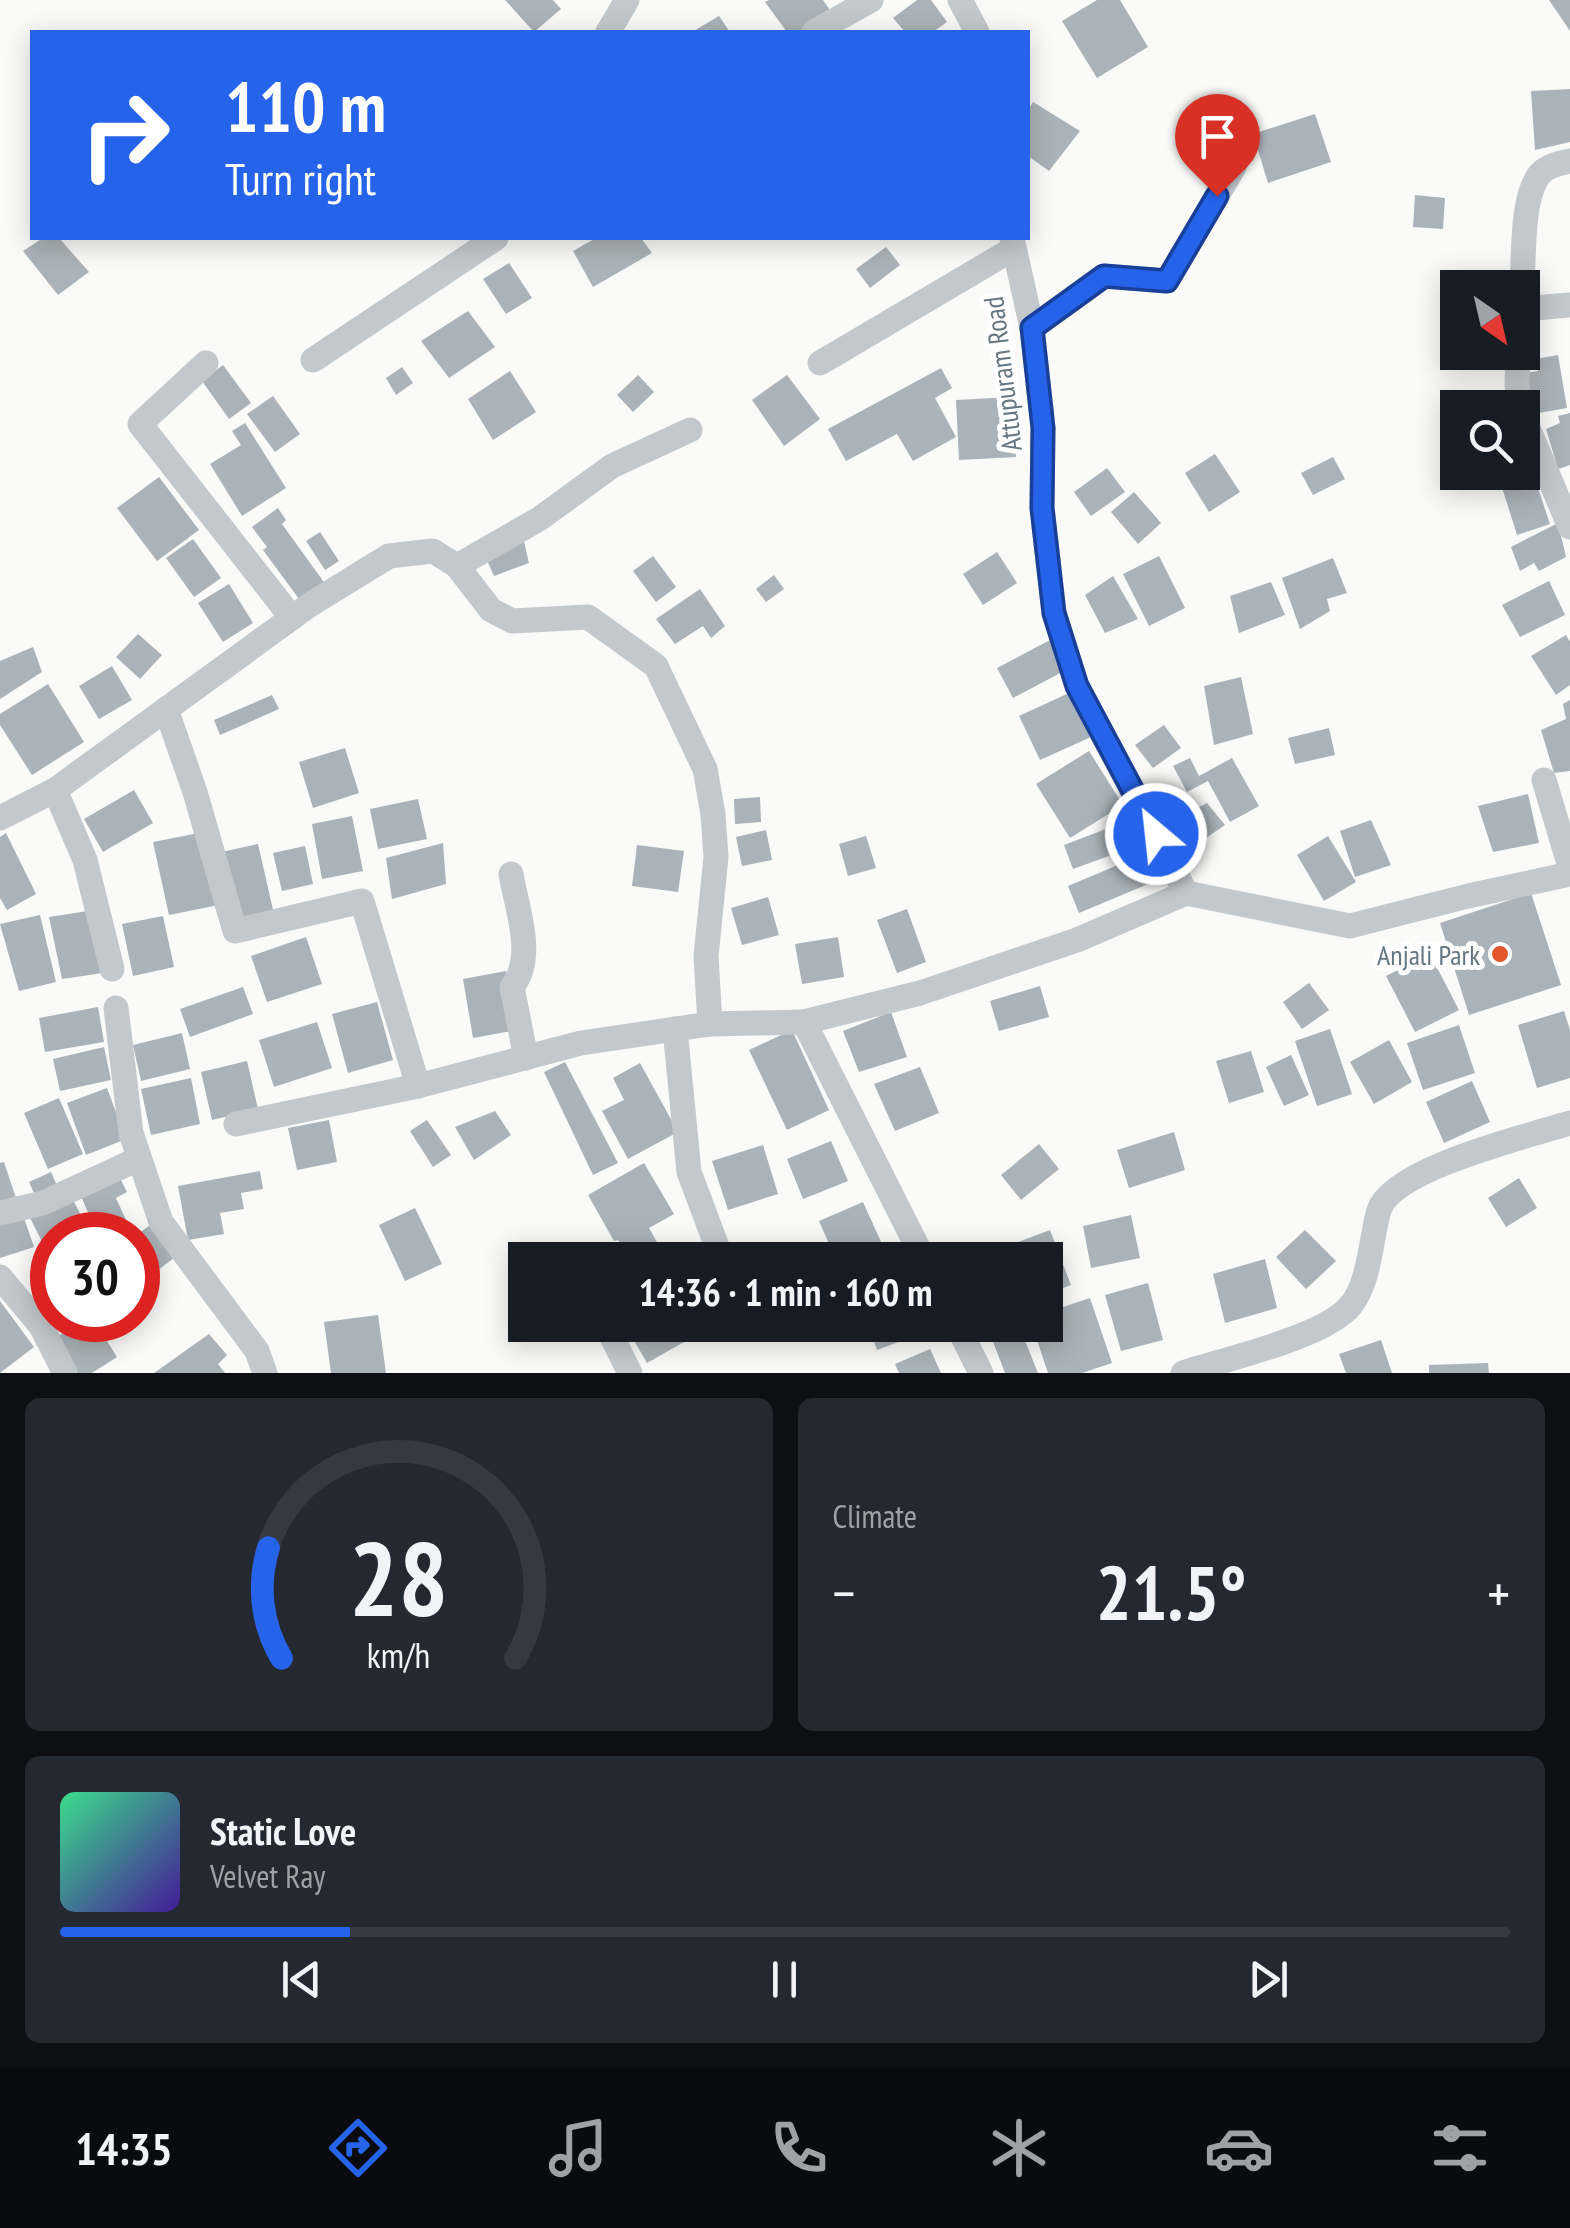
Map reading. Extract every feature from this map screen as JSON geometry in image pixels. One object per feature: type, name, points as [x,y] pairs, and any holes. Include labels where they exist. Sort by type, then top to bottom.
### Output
[{"type":"street","points":[[609,30],[626,0]]},
{"type":"street","points":[[818,30],[871,0]]},
{"type":"street","points":[[960,0],[975,30]]},
{"type":"street","points":[[1523,270],[1528,201],[1540,174],[1570,161]]},
{"type":"street","points":[[1032,328],[1104,276],[1167,281],[1234,167]]},
{"type":"street","points":[[313,360],[493,240]]},
{"type":"street","points":[[820,363],[1013,243]]},
{"type":"street","name":"Attupuram Road","points":[[1013,243],[1032,328],[1043,428],[1042,508],[1054,613],[1077,686],[1186,893]]},
{"type":"street","points":[[1540,308],[1570,305]]},
{"type":"street","points":[[206,363],[140,424],[292,618]]},
{"type":"street","points":[[458,566],[539,518],[612,466],[690,430]]},
{"type":"street","points":[[1540,454],[1570,526]]},
{"type":"street","points":[[0,818],[55,790],[292,618],[389,556],[433,551],[458,566],[490,610],[512,620],[588,617],[656,666],[705,770],[713,814],[716,857],[706,956],[710,1024]]},
{"type":"street","points":[[166,709],[235,931],[362,900],[418,1086]]},
{"type":"street","points":[[236,1124],[418,1086],[581,1043],[710,1024],[804,1022],[920,993],[1077,940],[1186,893],[1350,926],[1570,870],[1544,780]]},
{"type":"street","points":[[55,790],[85,860],[112,969]]},
{"type":"street","points":[[511,874],[525,960],[522,975],[512,988],[526,1058]]},
{"type":"street","points":[[116,1008],[138,1160],[161,1222],[257,1351],[264,1373]]},
{"type":"street","points":[[804,1022],[915,1242]]},
{"type":"street","points":[[675,1029],[689,1172],[715,1242]]},
{"type":"street","points":[[1183,1373],[1326,1326],[1353,1304],[1369,1260],[1380,1205],[1416,1174],[1570,1123]]},
{"type":"street","points":[[0,1213],[42,1203],[138,1160]]},
{"type":"street","points":[[0,1278],[42,1326],[65,1373]]},
{"type":"street","points":[[614,1342],[630,1373]]},
{"type":"street","points":[[966,1342],[981,1373]]},
{"type":"building","points":[[505,0],[553,0],[561,9],[532,30]]},
{"type":"building","points":[[823,0],[832,13],[807,30],[786,30],[765,2]]},
{"type":"building","points":[[917,0],[931,0],[947,22],[936,30],[903,30],[893,18]]},
{"type":"building","points":[[1097,0],[1120,0],[1148,47],[1097,78],[1062,21]]},
{"type":"building","points":[[1549,0],[1570,0],[1570,31]]},
{"type":"building","points":[[719,16],[729,30],[695,30]]},
{"type":"building","points":[[1570,89],[1570,142],[1535,150],[1531,91]]},
{"type":"building","points":[[1033,102],[1080,131],[1049,171],[1030,157]]},
{"type":"building","points":[[1315,114],[1331,162],[1268,183],[1253,134]]},
{"type":"building","points":[[1415,195],[1445,198],[1443,229],[1413,227]]},
{"type":"building","points":[[40,240],[61,240],[89,272],[58,295],[23,251]]},
{"type":"building","points":[[592,240],[642,240],[652,253],[593,287],[573,251]]},
{"type":"building","points":[[886,247],[900,265],[870,288],[856,269]]},
{"type":"building","points":[[509,263],[532,298],[506,314],[483,279]]},
{"type":"building","points":[[468,311],[495,347],[449,378],[421,341]]},
{"type":"building","points":[[1558,355],[1567,408],[1540,413],[1540,390],[1529,390],[1526,373],[1540,370],[1540,358]]},
{"type":"building","points":[[223,365],[251,403],[229,419],[202,381]]},
{"type":"building","points":[[402,367],[413,383],[396,395],[386,378]]},
{"type":"building","points":[[941,368],[952,388],[935,398],[956,437],[913,461],[897,434],[846,461],[828,429]]},
{"type":"building","points":[[510,371],[536,412],[493,440],[468,399]]},
{"type":"building","points":[[638,375],[654,392],[633,412],[617,395]]},
{"type":"building","points":[[787,375],[820,419],[784,446],[752,400]]},
{"type":"building","points":[[273,396],[300,434],[275,452],[247,414]]},
{"type":"building","points":[[1013,397],[1016,457],[959,460],[956,400]]},
{"type":"building","points":[[1570,413],[1570,465],[1558,469],[1546,429],[1560,423],[1558,416]]},
{"type":"building","points":[[245,423],[286,488],[242,516],[210,464],[241,445],[232,431]]},
{"type":"building","points":[[1215,454],[1240,492],[1209,512],[1185,473]]},
{"type":"building","points":[[1333,457],[1345,479],[1313,495],[1301,473]]},
{"type":"building","points":[[1107,468],[1125,492],[1091,516],[1074,492]]},
{"type":"building","points":[[159,477],[199,530],[157,561],[117,508]]},
{"type":"building","points":[[1503,490],[1539,490],[1550,524],[1517,535]]},
{"type":"building","points":[[1134,492],[1161,523],[1138,544],[1111,512]]},
{"type":"building","points":[[278,508],[286,520],[282,524],[326,585],[302,603],[263,550],[267,547],[252,527]]},
{"type":"building","points":[[1558,523],[1566,557],[1539,571],[1534,563],[1520,571],[1511,547]]},
{"type":"building","points":[[320,532],[339,561],[325,570],[306,541]]},
{"type":"building","points":[[523,537],[529,563],[494,576],[485,556]]},
{"type":"building","points":[[193,539],[221,578],[194,597],[166,558]]},
{"type":"building","points":[[997,552],[1017,583],[983,605],[963,574]]},
{"type":"building","points":[[653,556],[676,587],[656,602],[633,571]]},
{"type":"building","points":[[1159,556],[1185,608],[1149,626],[1123,574]]},
{"type":"building","points":[[1333,558],[1347,593],[1327,599],[1330,611],[1300,629],[1282,578]]},
{"type":"building","points":[[774,575],[784,589],[766,602],[756,589]]},
{"type":"building","points":[[1113,576],[1138,619],[1105,633],[1085,595]]},
{"type":"building","points":[[1549,581],[1565,615],[1520,637],[1502,605]]},
{"type":"building","points":[[1271,582],[1285,615],[1239,633],[1230,596]]},
{"type":"building","points":[[229,584],[253,623],[223,642],[198,603]]},
{"type":"building","points":[[700,589],[725,626],[711,638],[703,626],[675,644],[656,619]]},
{"type":"building","points":[[138,634],[162,655],[140,679],[116,657]]},
{"type":"building","points":[[1566,635],[1570,642],[1570,685],[1556,695],[1531,656]]},
{"type":"building","points":[[1052,639],[1066,670],[1013,698],[997,668]]},
{"type":"building","points":[[33,647],[42,672],[0,699],[0,661]]},
{"type":"building","points":[[112,666],[132,700],[99,719],[79,686]]},
{"type":"building","points":[[1241,677],[1253,734],[1214,745],[1204,686]]},
{"type":"building","points":[[48,684],[84,742],[32,775],[0,725],[0,714]]},
{"type":"building","points":[[1071,692],[1091,737],[1040,760],[1019,716]]},
{"type":"building","points":[[272,695],[279,709],[220,735],[214,720]]},
{"type":"building","points":[[1570,700],[1570,771],[1554,773],[1541,730],[1566,719],[1563,704]]},
{"type":"building","points":[[1164,725],[1181,748],[1153,768],[1135,745]]},
{"type":"building","points":[[1329,728],[1335,755],[1295,764],[1288,738]]},
{"type":"building","points":[[345,748],[359,793],[313,808],[299,762]]},
{"type":"building","points":[[1089,751],[1123,805],[1070,838],[1036,784]]},
{"type":"building","points":[[1190,758],[1199,776],[1232,758],[1259,806],[1230,822],[1208,781],[1187,792],[1173,766]]},
{"type":"building","points":[[134,790],[153,823],[103,852],[84,819]]},
{"type":"building","points":[[1528,794],[1539,843],[1493,852],[1478,806]]},
{"type":"building","points":[[760,797],[761,822],[735,824],[734,799]]},
{"type":"building","points":[[418,799],[427,839],[378,849],[370,809]]},
{"type":"building","points":[[1207,803],[1225,825],[1184,853],[1169,823]]},
{"type":"building","points":[[352,816],[363,871],[322,879],[312,824]]},
{"type":"building","points":[[1371,820],[1391,865],[1355,877],[1340,831]]},
{"type":"building","points":[[1119,824],[1128,849],[1073,869],[1064,845]]},
{"type":"building","points":[[766,830],[772,860],[742,866],[736,837]]},
{"type":"building","points":[[204,832],[219,905],[169,915],[153,842]]},
{"type":"building","points":[[6,833],[36,894],[7,910],[0,898],[0,837]]},
{"type":"building","points":[[866,836],[876,868],[848,876],[839,844]]},
{"type":"building","points":[[1328,836],[1356,882],[1324,901],[1297,855]]},
{"type":"building","points":[[443,843],[446,884],[392,899],[386,858]]},
{"type":"building","points":[[258,844],[274,914],[238,923],[221,852]]},
{"type":"building","points":[[637,845],[684,851],[678,892],[632,886]]},
{"type":"building","points":[[305,846],[313,884],[282,891],[273,853]]},
{"type":"building","points":[[1137,857],[1148,884],[1079,913],[1068,886]]},
{"type":"building","name":"Anjali Park","points":[[1531,893],[1561,985],[1469,1015],[1440,923]]},
{"type":"building","points":[[768,897],[779,935],[742,945],[731,908]]},
{"type":"building","points":[[907,909],[926,962],[897,973],[877,920]]},
{"type":"building","points":[[88,911],[103,973],[62,979],[49,917]]},
{"type":"building","points":[[40,915],[56,982],[19,991],[0,924]]},
{"type":"building","points":[[163,916],[174,967],[133,976],[122,924]]},
{"type":"building","points":[[306,937],[322,984],[267,1002],[251,956]]},
{"type":"building","points":[[838,937],[844,977],[802,984],[795,944]]},
{"type":"building","points":[[1430,954],[1459,1010],[1415,1032],[1386,976]]},
{"type":"building","points":[[506,971],[517,1030],[473,1038],[463,979]]},
{"type":"building","points":[[1309,983],[1329,1010],[1302,1029],[1283,1002]]},
{"type":"building","points":[[1040,986],[1049,1017],[999,1031],[990,1001]]},
{"type":"building","points":[[243,987],[253,1014],[190,1037],[180,1009]]},
{"type":"building","points":[[377,1002],[393,1060],[348,1073],[332,1014]]},
{"type":"building","points":[[98,1007],[104,1042],[45,1052],[39,1018]]},
{"type":"building","points":[[1564,1011],[1570,1030],[1570,1078],[1537,1088],[1518,1025]]},
{"type":"building","points":[[891,1012],[907,1057],[859,1072],[843,1031]]},
{"type":"building","points":[[317,1022],[332,1068],[274,1087],[259,1040]]},
{"type":"building","points":[[1459,1025],[1475,1073],[1423,1090],[1407,1043]]},
{"type":"building","points":[[1330,1029],[1352,1094],[1317,1106],[1295,1041]]},
{"type":"building","points":[[792,1030],[829,1110],[787,1130],[749,1050]]},
{"type":"building","points":[[182,1033],[190,1069],[141,1081],[133,1045]]},
{"type":"building","points":[[1389,1040],[1412,1082],[1374,1104],[1350,1062]]},
{"type":"building","points":[[104,1047],[111,1080],[60,1091],[53,1059]]},
{"type":"building","points":[[1251,1051],[1264,1092],[1229,1103],[1216,1061]]},
{"type":"building","points":[[1291,1055],[1309,1095],[1284,1106],[1266,1067]]},
{"type":"building","points":[[247,1061],[258,1109],[212,1120],[201,1072]]},
{"type":"building","points":[[565,1062],[618,1163],[593,1175],[544,1072]]},
{"type":"building","points":[[640,1063],[678,1132],[628,1159],[602,1111],[624,1100],[613,1078]]},
{"type":"building","points":[[920,1067],[939,1113],[895,1131],[874,1084]]},
{"type":"building","points":[[191,1078],[200,1124],[151,1135],[141,1089]]},
{"type":"building","points":[[1472,1081],[1490,1122],[1444,1143],[1426,1102]]},
{"type":"building","points":[[107,1088],[126,1139],[86,1155],[67,1103]]},
{"type":"building","points":[[59,1098],[83,1154],[48,1169],[24,1113]]},
{"type":"building","points":[[495,1111],[511,1135],[474,1160],[455,1127]]},
{"type":"building","points":[[329,1120],[337,1162],[297,1170],[288,1128]]},
{"type":"building","points":[[427,1120],[451,1155],[433,1167],[410,1131]]},
{"type":"building","points":[[1174,1132],[1185,1170],[1129,1188],[1117,1150]]},
{"type":"building","points":[[831,1141],[848,1181],[803,1199],[787,1159]]},
{"type":"building","points":[[1039,1144],[1059,1169],[1021,1200],[1001,1175]]},
{"type":"building","points":[[763,1145],[778,1194],[728,1210],[712,1161]]},
{"type":"building","points":[[4,1162],[16,1198],[0,1204],[0,1163]]},
{"type":"building","points":[[644,1163],[674,1214],[649,1228],[657,1242],[614,1241],[588,1195]]},
{"type":"building","points":[[260,1171],[263,1189],[241,1193],[244,1209],[220,1213],[224,1234],[188,1240],[178,1186]]},
{"type":"building","points":[[51,1172],[59,1190],[37,1200],[29,1182]]},
{"type":"building","points":[[119,1176],[127,1192],[116,1198],[122,1212],[88,1212],[80,1194]]},
{"type":"building","points":[[1519,1178],[1537,1208],[1506,1227],[1488,1198]]},
{"type":"building","points":[[71,1196],[79,1212],[41,1212]]},
{"type":"building","points":[[863,1202],[881,1242],[828,1242],[819,1221]]},
{"type":"building","points":[[415,1208],[442,1264],[405,1281],[379,1225]]},
{"type":"building","points":[[22,1212],[30,1248],[0,1258],[0,1219]]},
{"type":"building","points":[[1131,1215],[1140,1258],[1091,1268],[1083,1226]]},
{"type":"building","points":[[1050,1230],[1055,1242],[1018,1242]]},
{"type":"building","points":[[1305,1230],[1336,1261],[1306,1289],[1276,1257]]},
{"type":"building","points":[[160,1239],[174,1258],[160,1268]]},
{"type":"building","points":[[1265,1259],[1277,1308],[1225,1323],[1213,1274]]},
{"type":"building","points":[[1063,1264],[1071,1285],[1063,1288]]},
{"type":"building","points":[[1148,1283],[1163,1340],[1121,1351],[1105,1295]]},
{"type":"building","points":[[1090,1298],[1112,1363],[1082,1373],[1048,1373],[1038,1342],[1063,1342],[1063,1307]]},
{"type":"building","points":[[0,1301],[34,1347],[0,1373]]},
{"type":"building","points":[[378,1315],[386,1373],[331,1373],[324,1322]]},
{"type":"building","points":[[209,1334],[227,1355],[218,1364],[225,1373],[154,1373]]},
{"type":"building","points":[[1381,1340],[1392,1373],[1346,1373],[1339,1354]]},
{"type":"building","points":[[58,1342],[108,1342],[117,1357],[92,1373],[77,1373]]},
{"type":"building","points":[[635,1342],[684,1342],[647,1363]]},
{"type":"building","points":[[874,1342],[898,1342],[877,1350]]},
{"type":"building","points":[[993,1342],[1026,1342],[1038,1373],[1005,1373]]},
{"type":"building","points":[[930,1349],[941,1373],[899,1373],[895,1364]]},
{"type":"building","points":[[1488,1363],[1489,1373],[1429,1373],[1429,1365]]},
{"type":"place","name":"Anjali Park","points":[[1500,954]]},
{"type":"route","points":[[1156,834],[1077,686],[1054,613],[1042,508],[1043,428],[1032,328],[1104,276],[1167,281],[1217,196]]}]
